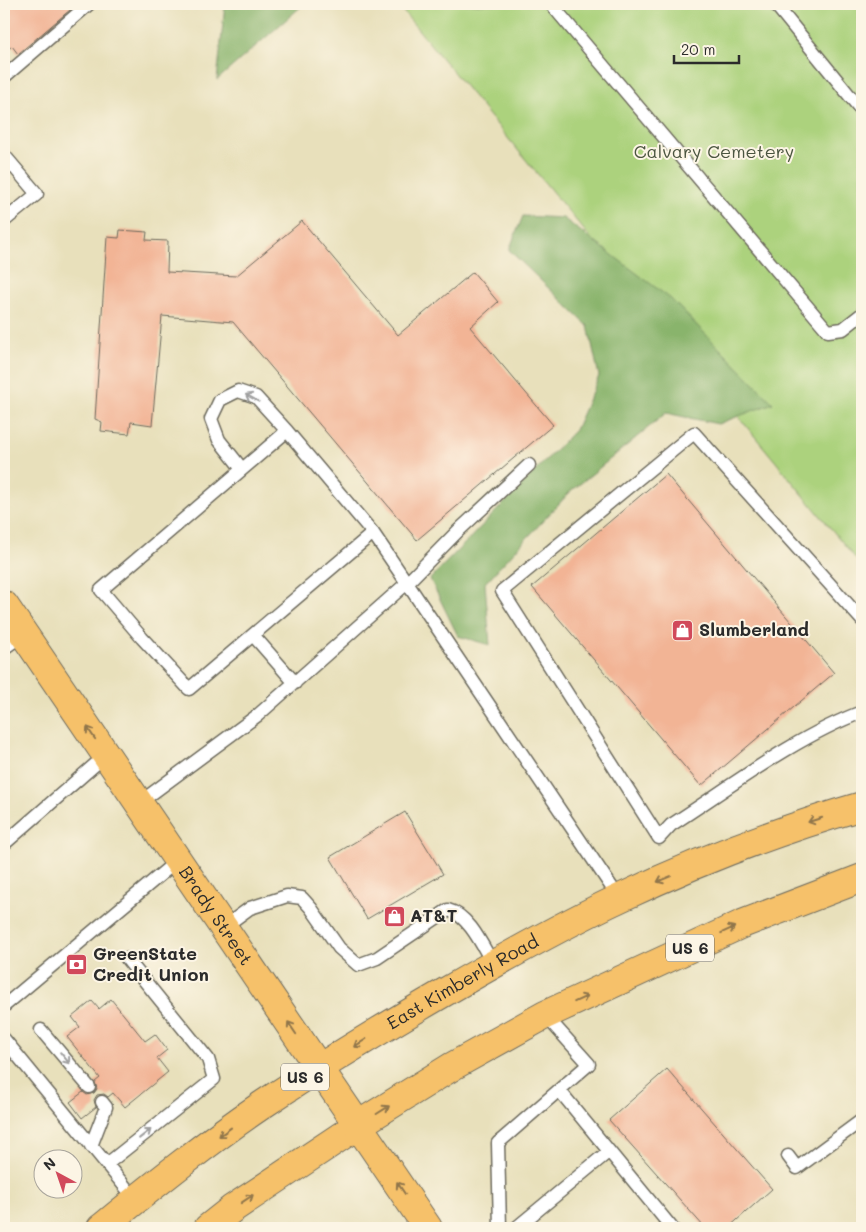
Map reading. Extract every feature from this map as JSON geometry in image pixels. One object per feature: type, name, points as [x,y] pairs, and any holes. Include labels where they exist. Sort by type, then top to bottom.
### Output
[{"type":"main road","name":"Brady Street","points":[[4,605],[14,641],[106,756],[428,1228]]},
{"type":"main road","name":"East Kimberly Road","points":[[102,1228],[254,1111],[424,1004],[523,947],[619,898],[719,855],[811,821],[862,806]]},
{"type":"main road","name":"US 6","points":[[208,1228],[232,1209],[358,1126],[453,1066],[545,1015],[742,924],[862,878]]},
{"type":"lane","points":[[4,77],[89,4]]},
{"type":"lane","points":[[551,4],[828,331],[842,329],[862,314]]},
{"type":"lane","points":[[775,4],[862,111]]},
{"type":"lane","points":[[4,155],[36,194],[4,221]]},
{"type":"lane","points":[[242,470],[219,440],[211,420],[220,400],[238,391],[256,397],[373,534],[619,898]]},
{"type":"lane","points":[[286,431],[101,590],[189,689],[373,534]]},
{"type":"lane","points":[[862,620],[694,433],[502,591],[659,838],[671,825],[776,757],[839,721],[862,712]]},
{"type":"lane","points":[[139,803],[258,715],[295,683],[407,584],[458,531],[529,465]]},
{"type":"lane","points":[[253,635],[295,683]]},
{"type":"lane","points":[[4,844],[106,756]]},
{"type":"lane","points":[[4,1006],[178,860]]},
{"type":"lane","points":[[224,927],[250,908],[287,896],[302,898],[339,948],[358,965],[377,958],[448,910],[465,919],[493,964]]},
{"type":"lane","points":[[107,1164],[214,1079],[208,1058],[127,959]]},
{"type":"lane","points":[[500,1228],[498,1143],[589,1064],[545,1015]]},
{"type":"lane","points":[[41,1030],[89,1087]]},
{"type":"lane","points":[[4,1039],[136,1200]]},
{"type":"lane","points":[[560,1090],[608,1152],[672,1228]]},
{"type":"lane","points":[[91,1146],[106,1107],[102,1102]]},
{"type":"lane","points":[[788,1156],[798,1168],[862,1120]]},
{"type":"lane","points":[[516,1228],[608,1152]]},
{"type":"green space","points":[[225,4],[304,4],[217,80]]},
{"type":"green space","name":"Calvary Cemetery","points":[[397,4],[862,4],[862,566]]},
{"type":"green space","points":[[523,216],[563,218],[671,299],[773,403],[718,424],[666,413],[569,493],[485,583],[490,645],[458,636],[430,579],[575,430],[599,376],[588,326],[509,250]]},
{"type":"building","points":[[4,4],[77,4],[18,54],[12,46],[4,53]]},
{"type":"building","points":[[302,221],[398,335],[473,272],[498,302],[470,327],[553,425],[417,540],[233,322],[162,316],[152,425],[131,422],[129,434],[101,431],[102,422],[95,419],[107,237],[119,238],[120,230],[147,232],[146,240],[168,241],[167,272],[236,276]]},
{"type":"building","name":"Slumberland","points":[[666,474],[834,673],[701,786],[532,587]]},
{"type":"building","points":[[405,812],[443,874],[367,919],[330,857]]},
{"type":"building","points":[[111,999],[145,1041],[155,1034],[167,1050],[157,1058],[168,1072],[125,1107],[113,1093],[108,1097],[104,1094],[97,1095],[94,1100],[96,1107],[82,1118],[70,1102],[83,1092],[87,1095],[94,1093],[97,1089],[95,1082],[100,1078],[67,1037],[80,1027],[72,1017],[92,1001],[99,1009]]},
{"type":"building","points":[[667,1069],[772,1189],[728,1228],[705,1228],[609,1120]]},
{"type":"place","name":"Slumberland","points":[[683,630]]},
{"type":"place","name":"AT&T","points":[[394,916]]},
{"type":"place","name":"GreenState Credit Union","points":[[77,964]]}]
